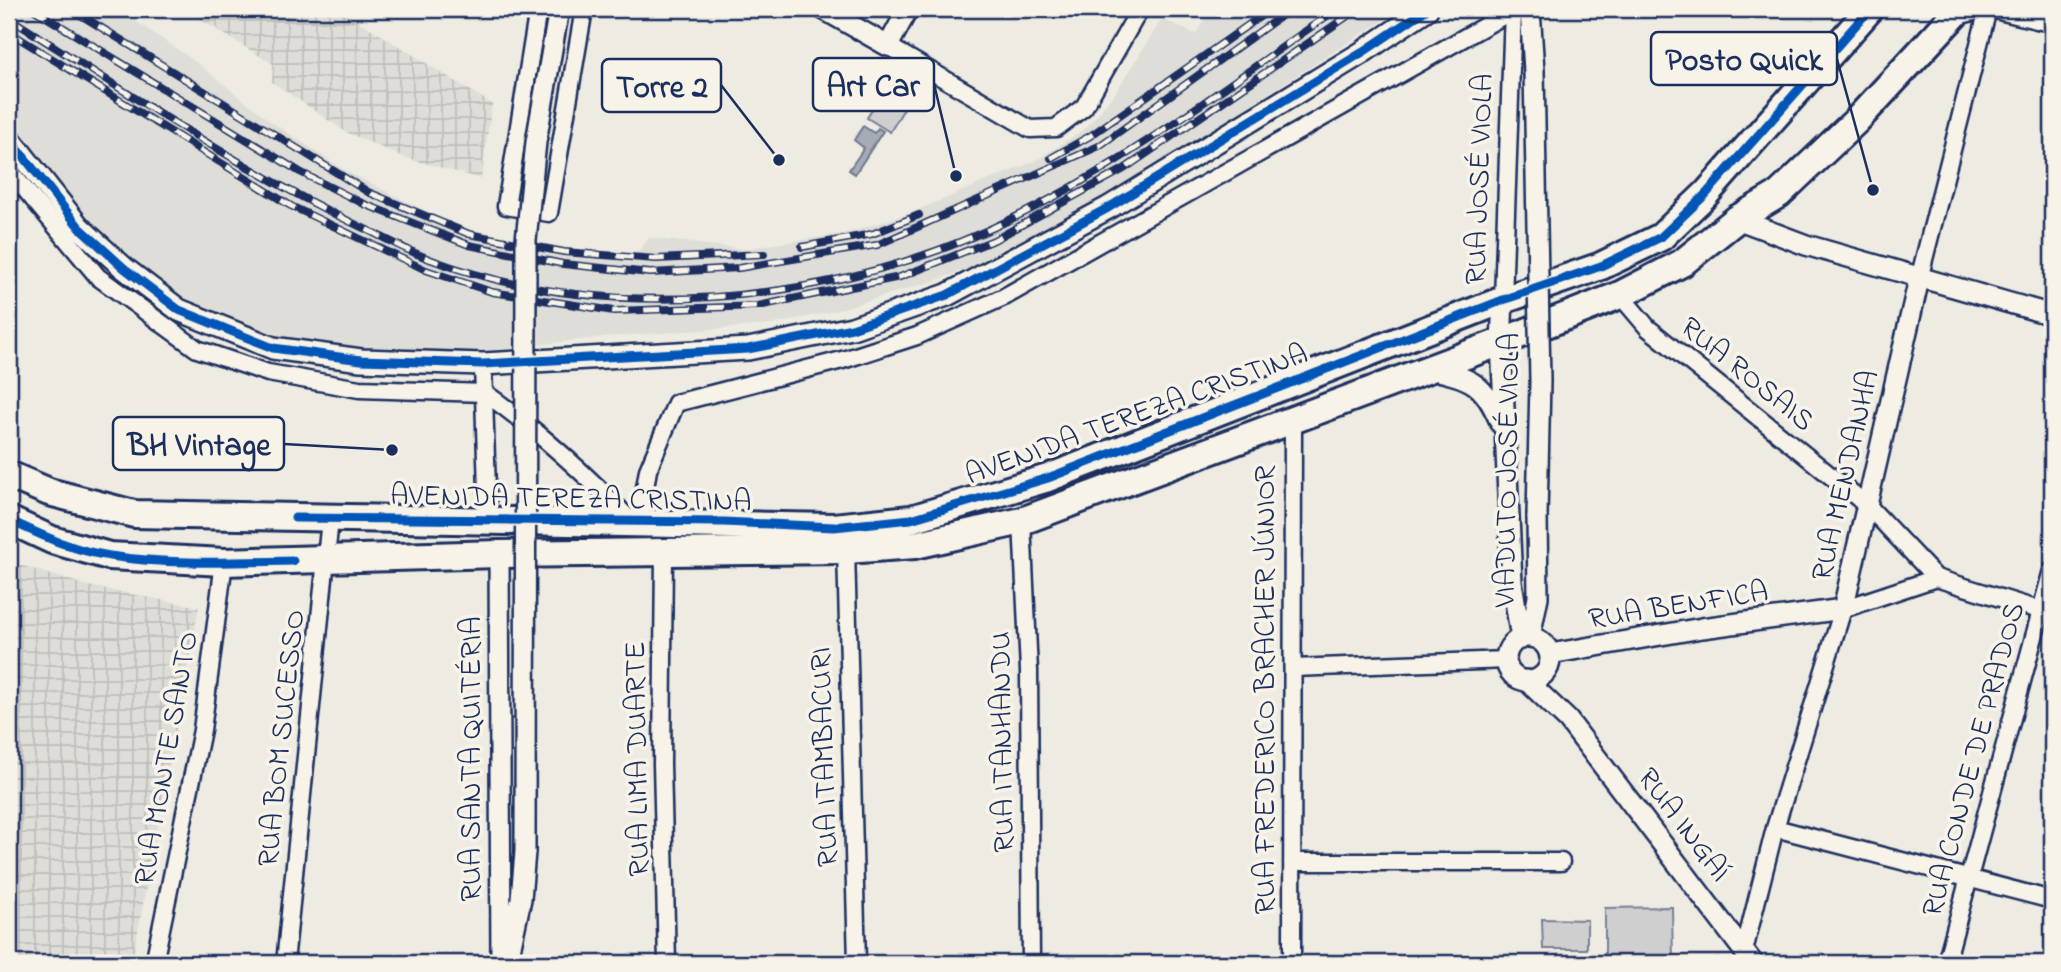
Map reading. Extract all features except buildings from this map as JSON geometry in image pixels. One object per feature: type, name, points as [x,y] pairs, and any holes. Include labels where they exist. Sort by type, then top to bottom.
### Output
[{"type":"highway","name":"AVENIDA TEREZA CRISTINA","points":[[9,474],[33,486],[134,514],[834,527],[911,519],[1048,478],[1503,300],[1601,265],[1661,237],[1706,194],[1870,9]]},
{"type":"highway","name":"AVENIDA TEREZA CRISTINA","points":[[9,520],[52,540],[109,556],[224,562],[499,554],[846,550],[915,545],[1022,521],[1501,342],[1620,295],[1682,263],[1737,219],[1779,194],[1857,120],[1957,12]]},
{"type":"main road","points":[[9,138],[79,227],[124,268],[179,310],[273,348],[361,360],[483,364],[748,349],[852,328],[947,295],[1108,208],[1363,52],[1427,9]]},
{"type":"main road","name":"AVENIDA TEREZA CRISTINA","points":[[9,466],[33,486]]},
{"type":"street","points":[[538,9],[506,206],[549,213],[584,9]]},
{"type":"street","name":"RUA SANTA QUITÉRIA","points":[[508,963],[521,899],[525,852],[526,240],[537,142],[559,9]]},
{"type":"street","points":[[823,9],[1030,129],[1056,128],[1084,107],[1140,9]]},
{"type":"street","points":[[888,46],[908,9]]},
{"type":"street","points":[[636,523],[648,470],[676,403],[858,355],[918,336],[1004,297],[1519,9]]},
{"type":"street","name":"RUA JOSÉ VIOLA","points":[[1519,9],[1501,342],[1513,591],[1526,638]]},
{"type":"street","name":"VIADUTO JOSÉ VIOLA","points":[[1519,9],[1534,71],[1540,381],[1538,597],[1526,638]]},
{"type":"street","points":[[1957,12],[1980,9]]},
{"type":"street","name":"RUA MENDANHA","points":[[1749,957],[1775,828],[1843,609],[1919,279],[1988,9]]},
{"type":"street","points":[[1997,9],[2052,22]]},
{"type":"street","points":[[9,170],[98,277],[197,349],[268,373],[359,389],[485,393],[521,418],[592,479],[636,523]]},
{"type":"street","points":[[1737,219],[1806,245],[2052,315]]},
{"type":"street","name":"RUA ROSAIS","points":[[1620,295],[1648,328],[1868,506],[1936,578]]},
{"type":"street","points":[[483,364],[488,522]]},
{"type":"street","name":"RUA JOSÉ VIOLA","points":[[1430,369],[1469,378],[1481,387],[1491,401],[1506,435]]},
{"type":"street","name":"RUA FREDERICO BRACHER JÚNIOR","points":[[1292,963],[1293,418]]},
{"type":"street","name":"RUA BOM SUCESSO","points":[[285,963],[330,519]]},
{"type":"street","name":"RUA ITANHANDU","points":[[1022,521],[1029,671],[1031,963]]},
{"type":"street","name":"RUA ITAMBACURI","points":[[846,550],[857,963]]},
{"type":"street","name":"RUA SANTA QUITÉRIA","points":[[499,554],[501,963]]},
{"type":"street","name":"RUA LIMA DUARTE","points":[[664,554],[662,764],[667,963]]},
{"type":"street","name":"RUA MONTE SANTO","points":[[154,963],[202,730],[224,562]]},
{"type":"street","name":"RUA CONDE DE PRADOS","points":[[1946,963],[2047,613],[2052,570]]},
{"type":"street","points":[[1936,578],[2047,613]]},
{"type":"street","name":"RUA BENFICA","points":[[1548,662],[1702,628],[1843,609],[1936,578]]},
{"type":"street","points":[[1526,638],[1541,642],[1548,662],[1542,676],[1526,680],[1514,675],[1507,660],[1510,647],[1526,638]]},
{"type":"street","points":[[1293,668],[1507,660]]},
{"type":"street","name":"RUA INGAÍ","points":[[1548,662],[1568,720]]},
{"type":"street","name":"RUA INGAÍ","points":[[1526,680],[1568,720],[1749,957]]},
{"type":"street","points":[[1775,828],[2052,901]]},
{"type":"street","points":[[1292,862],[1561,862]]},
{"type":"shaded area","points":[[9,9],[118,9],[193,60],[273,123],[344,170],[469,232],[554,248],[636,254],[649,238],[743,249],[848,233],[913,212],[1037,160],[1086,128],[1115,93],[1162,19],[1196,34],[1208,13],[1215,9],[1401,9],[1137,177],[992,259],[940,279],[834,311],[770,325],[604,337],[494,350],[392,355],[294,346],[197,311],[137,273],[80,216],[9,132]]},
{"type":"shaded area","points":[[183,9],[339,9],[492,104],[481,179],[403,157],[346,132],[272,82],[273,64]]},
{"type":"shaded area","points":[[895,71],[918,85],[890,132],[867,118]]},
{"type":"shaded area","points":[[863,126],[874,133],[878,128],[883,131],[855,174],[849,170],[864,148],[854,140]]},
{"type":"shaded area","points":[[20,565],[89,586],[199,607],[132,963],[9,963],[9,570]]},
{"type":"shaded area","points":[[1672,907],[1673,961],[1605,959],[1605,908]]},
{"type":"shaded area","points":[[1542,919],[1587,920],[1587,949],[1543,949]]},
{"type":"railway","points":[[33,9],[300,172],[364,204],[469,245],[563,264],[650,273],[739,268],[877,245],[1099,146],[1291,9]]},
{"type":"railway","points":[[71,9],[368,192],[469,234],[564,252],[656,259],[764,254]]},
{"type":"railway","points":[[1051,158],[1090,136],[1271,9]]},
{"type":"railway","points":[[9,18],[269,179],[413,252],[499,280],[568,293],[640,298],[712,297],[784,289],[855,275],[923,255],[988,230],[1080,183],[1124,156],[1337,9]]},
{"type":"railway","points":[[9,32],[291,206],[426,270],[492,292],[614,311],[758,306],[900,277],[994,240],[1124,169],[1358,9]]},
{"type":"railway","points":[[802,247],[872,234],[919,215]]},
{"type":"cycle path","points":[[9,138],[79,227],[124,268],[179,310],[273,348],[361,360],[483,364],[748,349],[852,328],[947,295],[1108,208],[1363,52],[1427,9]]},
{"type":"cycle path","points":[[295,518],[724,522],[834,527],[911,519],[1048,478],[1503,300],[1601,266],[1661,237],[1706,194],[1870,9]]},
{"type":"cycle path","points":[[9,520],[71,546],[110,556],[178,562],[293,561]]},
{"type":"place","name":"Torre 2","points":[[779,160]]},
{"type":"place","name":"Art Car","points":[[956,176]]},
{"type":"place","name":"Posto Quick","points":[[1873,190]]},
{"type":"place","name":"BH Vintage","points":[[392,450]]}]
